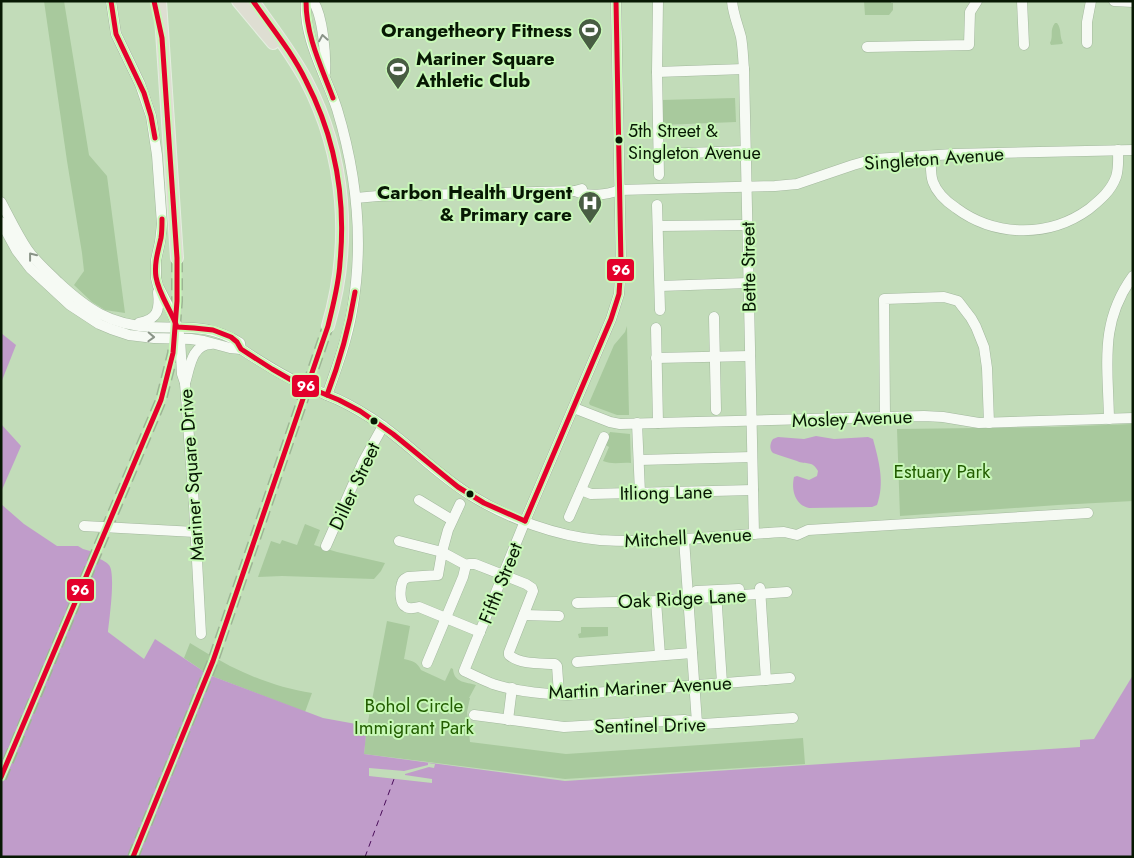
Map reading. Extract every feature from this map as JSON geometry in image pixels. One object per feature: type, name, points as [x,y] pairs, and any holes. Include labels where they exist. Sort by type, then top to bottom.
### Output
[{"type":"main road","points":[[154,1],[162,38]]},
{"type":"main road","points":[[160,1],[177,258]]},
{"type":"main road","points":[[238,1],[304,76]]},
{"type":"main road","points":[[253,1],[304,76],[320,111],[337,170],[343,232],[341,264],[328,326]]},
{"type":"street","name":"Mariner Square Drive","points":[[111,1],[116,34],[144,93],[153,128],[159,173],[162,224],[155,269],[158,286],[172,313],[180,338],[182,374],[185,383],[201,634]]},
{"type":"street","points":[[306,1],[305,12],[309,32],[337,110],[351,167],[358,225],[358,255],[354,300],[349,328],[327,395]]},
{"type":"street","points":[[313,1],[317,8],[324,41],[325,76]]},
{"type":"street","name":"Fifth Street","points":[[464,671],[525,522],[612,319],[620,294],[616,1]]},
{"type":"street","points":[[658,1],[659,176]]},
{"type":"street","name":"Bette Street","points":[[732,1],[733,13],[743,50],[744,69],[754,534]]},
{"type":"street","points":[[867,47],[970,45],[970,16],[972,9],[978,1]]},
{"type":"street","points":[[1022,1],[1024,45]]},
{"type":"street","points":[[1087,43],[1087,22],[1091,1]]},
{"type":"street","points":[[1114,1],[1133,2]]},
{"type":"street","points":[[657,72],[744,69]]},
{"type":"street","points":[[931,156],[933,182],[938,191],[952,206],[970,218],[987,225],[1009,230],[1027,230],[1044,229],[1066,222],[1085,212],[1102,198],[1116,177],[1118,150]]},
{"type":"street","name":"Singleton Avenue","points":[[356,198],[575,191],[608,188],[619,190],[746,188],[796,184],[874,159],[1133,150]]},
{"type":"street","points":[[659,154],[745,151]]},
{"type":"street","name":"Mitchell Avenue","points":[[1,202],[25,246],[37,262],[93,310],[109,319],[134,325],[198,328],[216,331],[232,338],[240,343],[241,348],[272,369],[354,408],[383,426],[458,487],[525,522],[562,533],[600,540],[636,541],[784,532],[797,535],[808,530],[1088,513]]},
{"type":"street","points":[[657,205],[660,310]]},
{"type":"street","points":[[1,222],[17,251],[30,268],[70,305],[89,319],[129,335],[204,340],[230,348],[241,348]]},
{"type":"street","points":[[658,226],[746,225]]},
{"type":"street","points":[[1109,419],[1107,353],[1110,325],[1112,315],[1121,295],[1133,276]]},
{"type":"street","points":[[660,286],[748,282]]},
{"type":"street","points":[[134,325],[147,322],[155,316],[159,306],[158,286]]},
{"type":"street","points":[[885,417],[884,300],[944,297],[958,302],[976,327],[984,347],[987,368],[989,423]]},
{"type":"street","points":[[714,317],[716,410]]},
{"type":"street","points":[[656,328],[658,423]]},
{"type":"street","points":[[185,383],[192,359],[198,349],[202,345],[217,344]]},
{"type":"street","points":[[656,358],[750,356]]},
{"type":"street","name":"Mosley Avenue","points":[[574,408],[620,424],[885,417],[943,417],[989,423],[1133,418]]},
{"type":"street","points":[[637,423],[640,493]]},
{"type":"street","name":"Diller Street","points":[[326,546],[363,462],[383,426]]},
{"type":"street","points":[[569,517],[604,436]]},
{"type":"street","points":[[638,460],[752,457]]},
{"type":"street","name":"Itliong Lane","points":[[581,490],[591,494],[753,490]]},
{"type":"street","points":[[419,500],[452,520]]},
{"type":"street","points":[[460,504],[448,530],[438,575],[408,577],[404,579],[401,598],[406,608],[419,608],[480,632]]},
{"type":"street","points":[[84,526],[195,532]]},
{"type":"street","points":[[684,539],[697,723]]},
{"type":"street","points":[[398,541],[442,552],[466,565],[475,564],[532,588],[533,591],[509,655],[515,659],[529,662],[555,664],[557,666],[559,694]]},
{"type":"street","points":[[427,663],[466,565]]},
{"type":"street","name":"Oak Ridge Lane","points":[[577,603],[656,601],[688,595],[787,589]]},
{"type":"street","points":[[760,591],[766,680]]},
{"type":"street","points":[[716,594],[722,683]]},
{"type":"street","points":[[656,601],[660,655]]},
{"type":"street","points":[[524,615],[559,616]]},
{"type":"street","points":[[577,662],[692,653]]},
{"type":"street","name":"Martin Mariner Avenue","points":[[464,671],[494,684],[559,694],[790,678]]},
{"type":"street","points":[[508,720],[512,688]]},
{"type":"street","name":"Sentinel Drive","points":[[474,715],[564,727],[678,720],[703,724],[793,718]]},
{"type":"green space","points":[[44,1],[64,1],[89,155],[107,176],[125,313],[105,310],[92,302],[74,285],[84,271]]},
{"type":"green space","points":[[864,1],[891,2],[893,3],[893,10],[889,15],[865,15]]},
{"type":"green space","points":[[1057,23],[1059,28],[1063,43],[1051,45],[1052,28]]},
{"type":"green space","points":[[735,98],[736,122],[662,125],[661,100]]},
{"type":"green space","points":[[627,326],[629,415],[617,415],[589,403],[614,345],[625,332]]},
{"type":"green space","name":"Estuary Park","points":[[1133,424],[1133,501],[900,516],[897,429]]},
{"type":"green space","points":[[610,432],[630,434],[631,463],[603,461],[609,447],[604,444]]},
{"type":"green space","points":[[305,524],[320,530],[314,545],[385,563],[381,571],[374,579],[258,577],[271,541],[280,544],[282,540],[297,545]]},
{"type":"green space","name":"Bohol Circle Immigrant Park","points":[[387,621],[410,626],[404,659],[414,662],[421,670],[445,681],[451,668],[458,679],[476,685],[469,698],[467,712],[470,742],[566,754],[803,738],[805,764],[565,779],[364,754],[366,732]]},
{"type":"green space","points":[[581,627],[608,627],[608,636],[579,638],[578,634],[581,633]]},
{"type":"green space","points":[[190,643],[250,675],[270,683],[312,693],[305,712],[209,675],[184,658]]},
{"type":"shaded area","points":[[1,333],[16,345],[1,383]]},
{"type":"shaded area","points":[[1,424],[21,446],[1,492]]},
{"type":"shaded area","points":[[816,436],[834,439],[868,437],[873,439],[881,480],[877,505],[872,507],[809,508],[800,504],[794,492],[794,477],[797,476],[809,480],[817,476],[818,471],[811,464],[773,453],[771,444],[773,439],[778,437],[804,439]]},
{"type":"shaded area","points":[[1,504],[24,524],[57,546],[78,546],[90,551],[94,556],[109,565],[112,587],[108,632],[144,659],[155,639],[209,675],[323,718],[367,726],[364,754],[565,781],[1080,747],[1080,740],[1094,739],[1133,675],[1133,857],[1,857]]},
{"type":"pier","points":[[428,763],[435,764],[434,768],[429,767],[405,775],[432,779],[432,783],[369,776],[369,768],[404,771],[428,765]]},
{"type":"ferry route","points":[[365,857],[394,779]]},
{"type":"tunnel","points":[[1,778],[161,400],[173,353],[177,301],[177,258]]},
{"type":"tunnel","points":[[133,857],[213,661],[328,326]]},
{"type":"transit line","name":"96","points":[[111,1],[116,34],[144,93],[155,138]]},
{"type":"transit line","name":"96","points":[[1,777],[161,400],[173,353],[177,301],[177,258],[162,38],[154,1]]},
{"type":"transit line","name":"96","points":[[133,857],[213,661],[328,326],[336,294],[341,215],[340,192],[331,146],[316,102],[300,70],[253,1]]},
{"type":"transit line","name":"96","points":[[306,1],[311,39],[333,98]]},
{"type":"transit line","name":"96","points":[[525,521],[611,319],[619,294],[621,264],[616,1]]},
{"type":"transit line","name":"96","points":[[162,219],[156,262],[156,277],[177,327],[213,330],[231,337],[241,349],[272,369],[293,381],[360,411],[393,434],[458,487],[484,503],[525,521]]},
{"type":"transit line","name":"96","points":[[327,395],[344,344],[355,292]]},
{"type":"place","name":"Orangetheory Fitness","points":[[590,51]]},
{"type":"place","name":"Mariner Square Athletic Club","points":[[398,90]]},
{"type":"place","name":"5th Street & Singleton Avenue","points":[[619,140]]},
{"type":"place","name":"Carbon Health Urgent & Primary care","points":[[590,224]]}]
